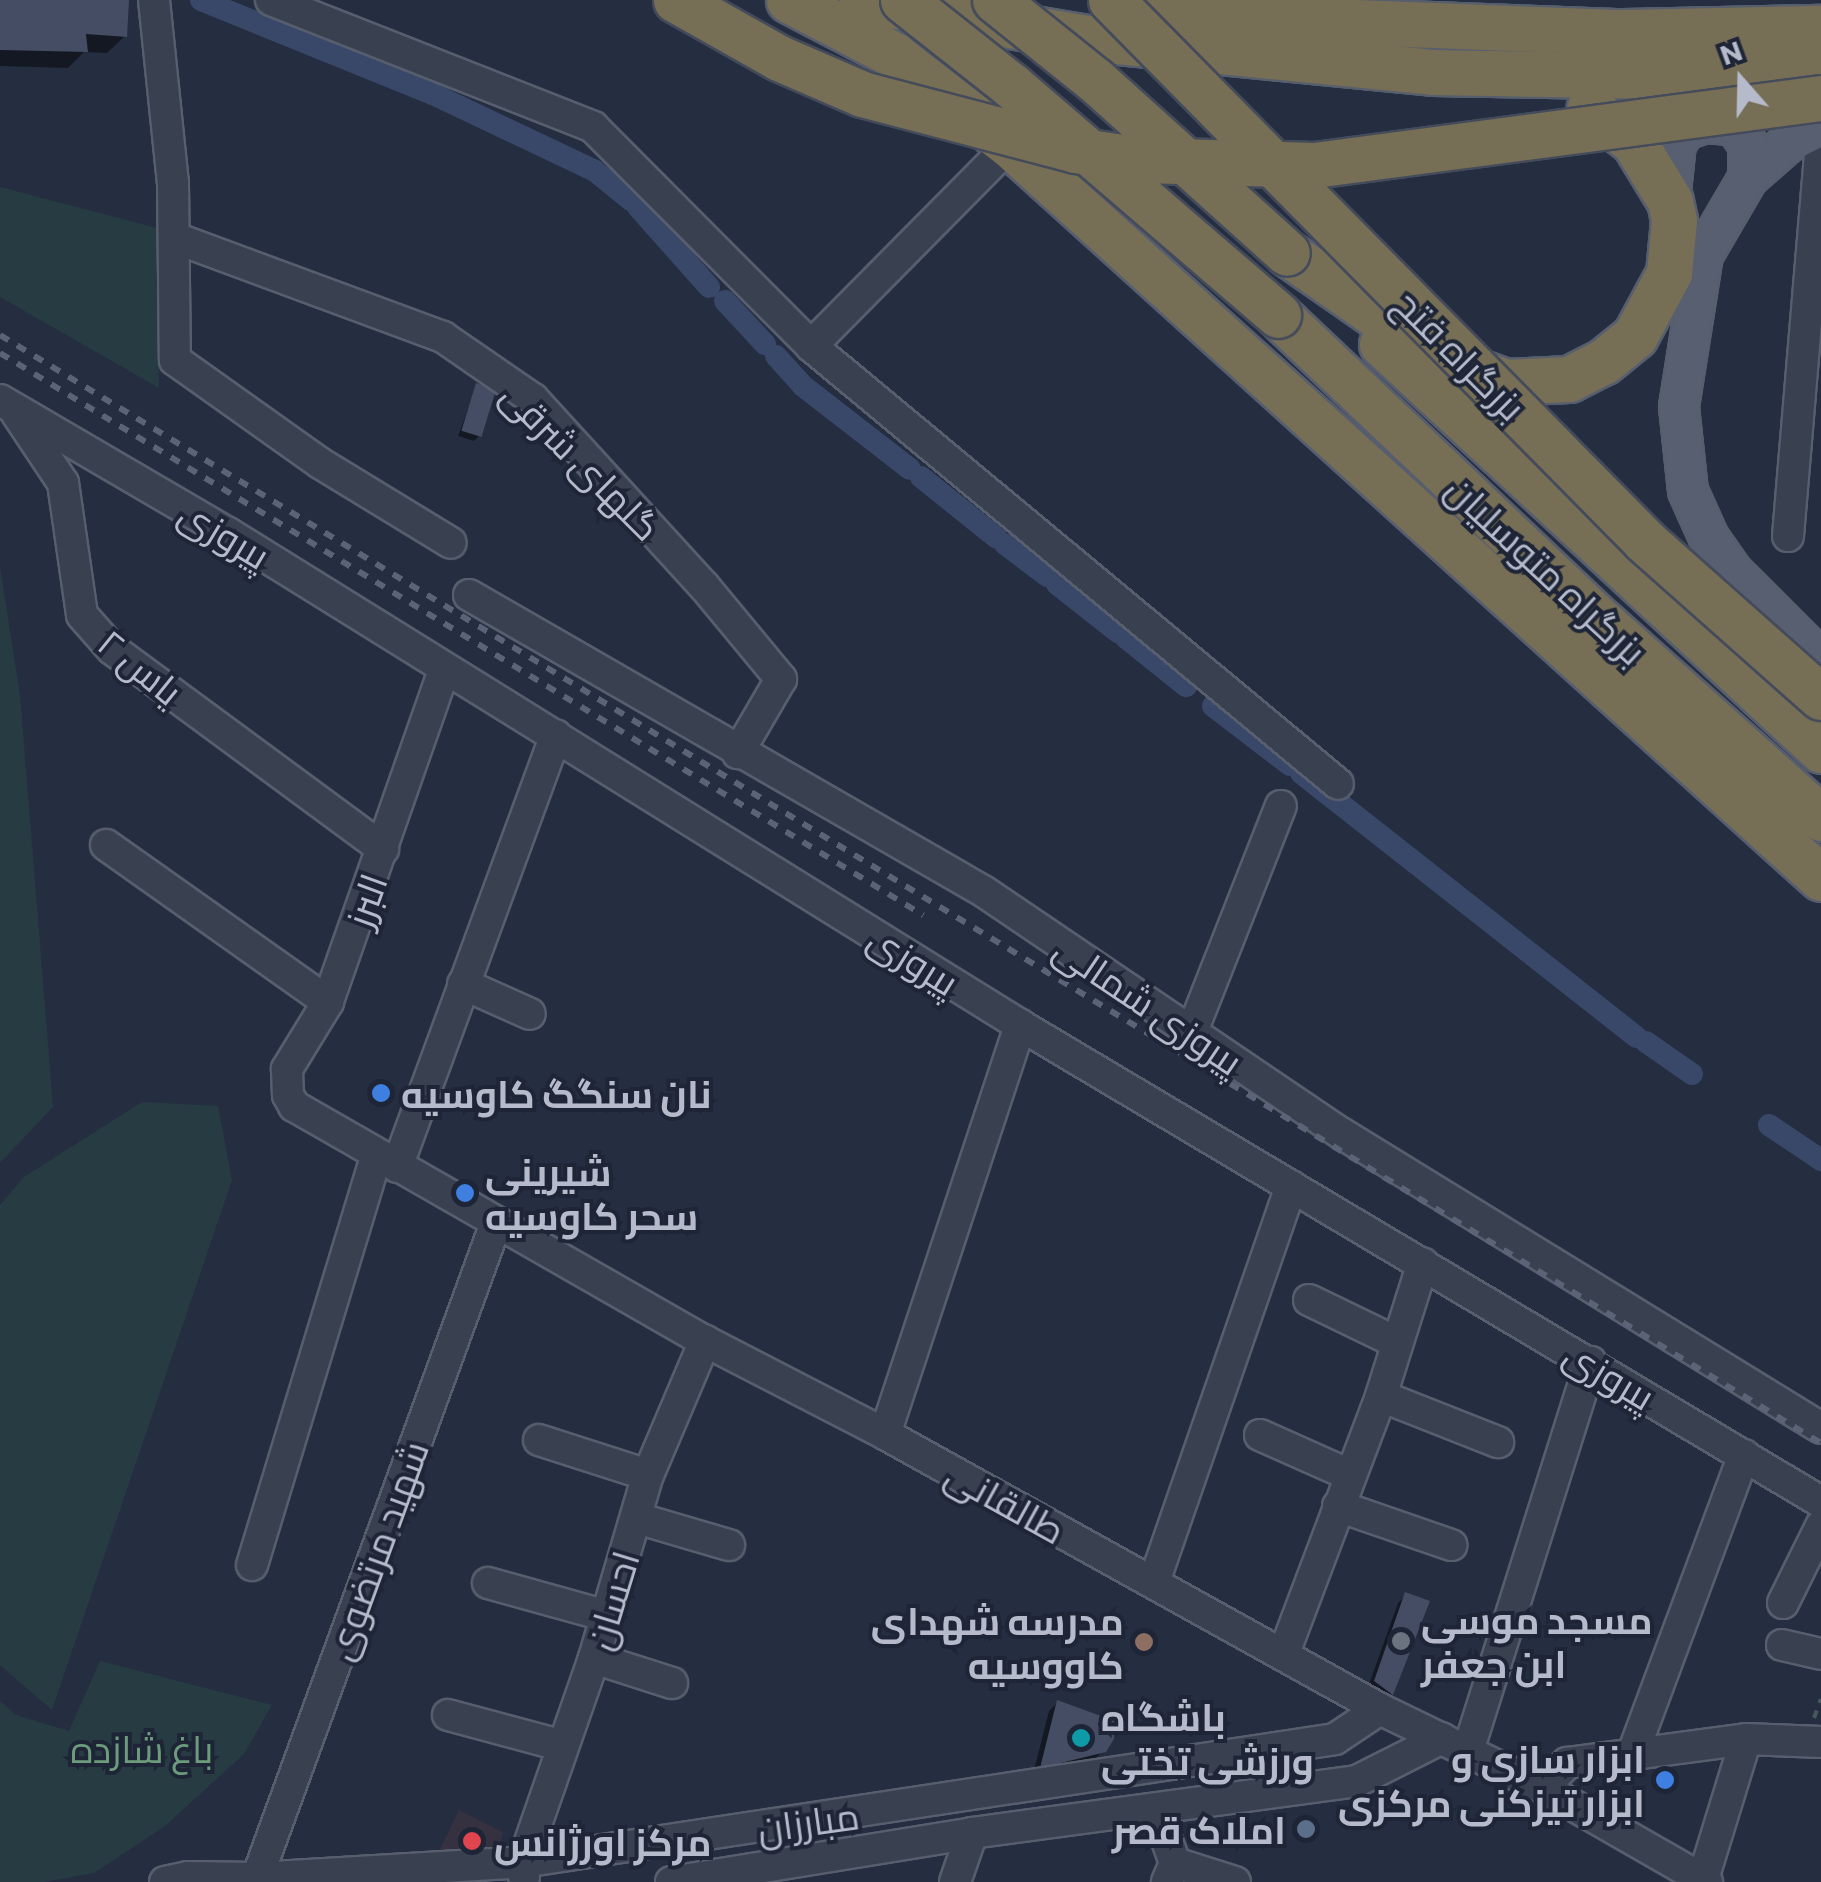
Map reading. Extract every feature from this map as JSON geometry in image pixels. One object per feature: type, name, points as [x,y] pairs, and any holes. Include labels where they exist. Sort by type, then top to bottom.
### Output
[{"type":"highway","points":[[676,0],[780,58],[862,94],[1075,150],[1142,160],[1314,165],[1821,98]]},
{"type":"highway","points":[[789,0],[894,55],[1010,145],[1821,878]]},
{"type":"highway","points":[[862,0],[1087,38],[1432,72],[1662,76],[1821,70]]},
{"type":"highway","name":"بزرگراه متوسلیان","points":[[903,0],[1012,86],[1278,315],[1602,622],[1821,818]]},
{"type":"highway","points":[[995,0],[1095,80],[1287,253],[1435,356],[1506,382],[1538,384],[1569,378],[1603,362],[1635,336],[1670,273],[1674,220],[1670,201],[1634,142],[1592,108],[1432,72]]},
{"type":"highway","name":"بزرگراه فتح","points":[[1111,0],[1645,541],[1821,697]]},
{"type":"highway","points":[[1153,0],[1328,21],[1622,32],[1821,28]]},
{"type":"highway","name":"بزرگراه متوسلیان","points":[[1287,253],[1475,433],[1821,750]]},
{"type":"main road","points":[[1670,201],[1676,144],[1686,130],[1705,123],[1730,124],[1738,130],[1748,146],[1748,178]]},
{"type":"main road","points":[[1821,126],[1789,142],[1748,178],[1703,254],[1687,334],[1680,442],[1688,491],[1709,538],[1731,570],[1821,660]]},
{"type":"street","points":[[154,0],[175,238],[173,354],[180,365],[320,463],[452,542]]},
{"type":"street","points":[[271,0],[592,127],[811,346],[1338,784]]},
{"type":"street","points":[[1788,536],[1821,144]]},
{"type":"street","points":[[811,346],[1010,145]]},
{"type":"street","name":"گلهای شرقی","points":[[175,238],[442,337],[533,400],[704,586],[778,676],[781,685],[738,753]]},
{"type":"street","name":"پیروزی","points":[[6,404],[228,533],[1020,1024],[1821,1502]]},
{"type":"street","name":"یاس ۲","points":[[6,404],[63,483],[82,615],[112,648],[383,849]]},
{"type":"street","name":"پیروزی شمالی","points":[[470,595],[984,892],[1341,1132],[1821,1428]]},
{"type":"street","name":"البرز","points":[[308,1116],[294,1106],[288,1094],[287,1068],[328,1002],[444,670]]},
{"type":"street","points":[[252,1565],[387,1162],[463,984],[556,736]]},
{"type":"street","points":[[1191,1034],[1281,806]]},
{"type":"street","points":[[106,844],[328,1002]]},
{"type":"street","points":[[463,984],[530,1014]]},
{"type":"street","points":[[884,1434],[1020,1024]]},
{"type":"street","name":"طالقانی","points":[[308,1116],[704,1341],[884,1434],[1284,1652],[1380,1709],[1543,1788],[1698,1879]]},
{"type":"street","points":[[1154,1582],[1291,1186]]},
{"type":"street","name":"شهید مرتضوی","points":[[257,1878],[496,1223]]},
{"type":"street","points":[[1284,1652],[1381,1396],[1423,1264]]},
{"type":"street","points":[[1309,1300],[1396,1342]]},
{"type":"street","name":"احسان","points":[[524,1872],[560,1745],[594,1658],[648,1476],[704,1341]]},
{"type":"street","points":[[1455,1744],[1591,1362]]},
{"type":"street","points":[[1381,1396],[1498,1442]]},
{"type":"street","points":[[1260,1435],[1350,1474]]},
{"type":"street","points":[[539,1440],[648,1476]]},
{"type":"street","points":[[1633,1753],[1744,1455]]},
{"type":"street","points":[[1338,1506],[1451,1545]]},
{"type":"street","points":[[637,1518],[730,1545]]},
{"type":"street","points":[[1783,1603],[1821,1526]]},
{"type":"street","points":[[488,1583],[607,1616]]},
{"type":"street","points":[[1782,1646],[1821,1654]]},
{"type":"street","points":[[594,1658],[672,1683]]},
{"type":"street","name":"مبارزان","points":[[165,1882],[188,1877],[524,1872],[1335,1739],[1380,1709]]},
{"type":"street","points":[[448,1715],[560,1745]]},
{"type":"street","points":[[1335,1739],[1357,1781]]},
{"type":"street","points":[[1698,1879],[1746,1739]]},
{"type":"street","points":[[1543,1788],[1568,1763],[1746,1739],[1821,1742]]},
{"type":"street","name":"مبارزان","points":[[670,1882],[972,1833],[1357,1781],[1455,1744]]},
{"type":"street","points":[[1156,1810],[1171,1872],[1234,1882]]},
{"type":"street","points":[[955,1882],[972,1833]]},
{"type":"shaded area","name":"مرکز اورژانس","points":[[459,1810],[503,1832],[498,1856],[439,1851]]},
{"type":"green space","points":[[0,187],[157,228],[159,388],[0,297]]},
{"type":"green space","points":[[0,567],[20,695],[53,1107],[0,1163]]},
{"type":"green space","points":[[142,1102],[218,1106],[232,1180],[52,1710],[0,1665],[0,1205],[24,1177]]},
{"type":"green space","name":"باغ شازده","points":[[100,1661],[272,1705],[244,1754],[165,1826],[94,1873],[44,1882],[0,1882],[0,1701],[16,1715],[69,1731]]},
{"type":"building","points":[[0,0],[129,0],[127,37],[86,34],[88,52],[0,50]]},
{"type":"building","points":[[476,383],[496,389],[481,437],[461,431]]},
{"type":"building","name":"مسجد موسی ابن جعفر","points":[[1405,1592],[1430,1601],[1393,1695],[1374,1681]]},
{"type":"building","name":"باشگاه ورزشی تختی","points":[[1057,1700],[1123,1724],[1106,1752],[1040,1768]]},
{"type":"waterway","points":[[201,0],[433,94],[595,171],[632,201]]},
{"type":"waterway","points":[[638,207],[709,287]]},
{"type":"waterway","points":[[725,301],[765,344]]},
{"type":"waterway","points":[[776,356],[803,386],[910,469]]},
{"type":"waterway","points":[[921,477],[997,538]]},
{"type":"waterway","points":[[1005,544],[1047,576]]},
{"type":"waterway","points":[[1057,584],[1118,632]]},
{"type":"waterway","points":[[1126,638],[1186,686]]},
{"type":"waterway","points":[[1213,706],[1290,765]]},
{"type":"waterway","points":[[1301,773],[1636,1037]]},
{"type":"waterway","points":[[1646,1042],[1692,1074]]},
{"type":"waterway","points":[[1769,1125],[1821,1160]]},
{"type":"railway","points":[[0,335],[1821,1443]]},
{"type":"railway","points":[[0,353],[923,915]]},
{"type":"place","name":"نان سنگگ کاوسیه","points":[[381,1093]]},
{"type":"place","name":"شیرینی سحر کاوسیه","points":[[465,1193]]},
{"type":"place","name":"مسجد موسی ابن جعفر","points":[[1401,1641]]},
{"type":"place","name":"مدرسه شهدای کاووسیه","points":[[1144,1642]]},
{"type":"place","name":"باشگاه ورزشی تختی","points":[[1081,1738]]},
{"type":"place","name":"ابزار سازی و ابزار تیزکنی مرکزی","points":[[1665,1780]]},
{"type":"place","name":"املاک قصر","points":[[1306,1829]]},
{"type":"place","name":"مرکز اورژانس","points":[[472,1841]]}]
